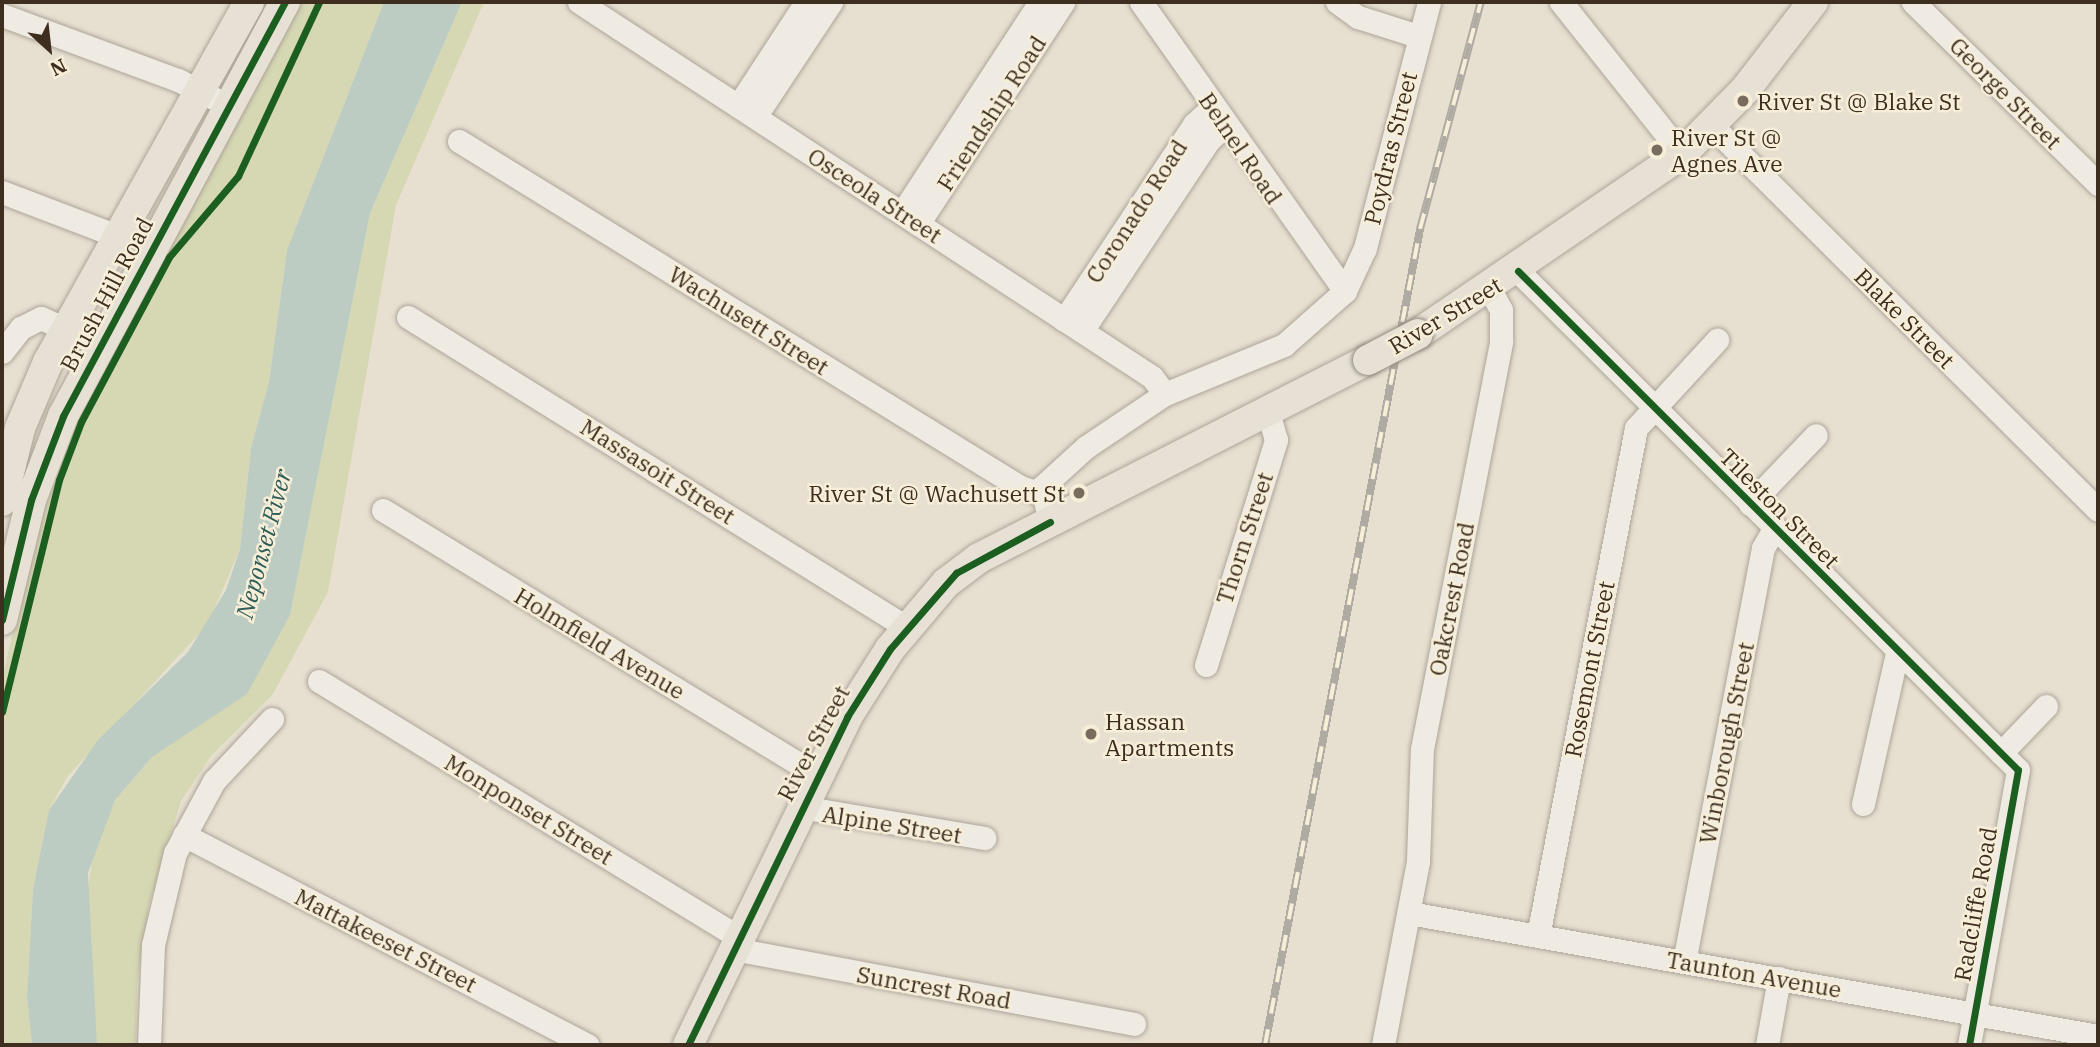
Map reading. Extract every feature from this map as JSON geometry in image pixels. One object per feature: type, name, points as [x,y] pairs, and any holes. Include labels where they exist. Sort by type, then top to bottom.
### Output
[{"type":"main road","name":"Brush Hill Road","points":[[2,501],[20,428],[66,326],[249,2]]},
{"type":"main road","name":"Brush Hill Road","points":[[2,620],[37,482],[100,345],[285,2]]},
{"type":"main road","name":"River Street","points":[[688,1045],[801,807],[860,694],[906,627],[967,565],[1418,334],[1518,271],[1682,154],[1712,126],[1813,2]]},
{"type":"street","points":[[746,111],[806,2]]},
{"type":"street","points":[[746,111],[831,2]]},
{"type":"street","name":"Friendship Road","points":[[910,218],[1040,2]]},
{"type":"street","name":"Friendship Road","points":[[910,218],[1063,2]]},
{"type":"street","name":"Belnel Road","points":[[1142,2],[1219,116],[1345,291]]},
{"type":"street","points":[[1337,2],[1357,17],[1418,36]]},
{"type":"street","name":"Poydras Street","points":[[1345,291],[1365,248],[1429,2]]},
{"type":"street","points":[[1561,2],[1682,154]]},
{"type":"street","name":"George Street","points":[[1913,2],[2098,184]]},
{"type":"street","name":"Osceola Street","points":[[588,4],[1152,377],[1164,394]]},
{"type":"street","points":[[2,15],[200,91],[229,106]]},
{"type":"street","name":"Coronado Road","points":[[1073,326],[1194,124],[1219,116]]},
{"type":"street","name":"Blake Street","points":[[1712,126],[2098,510]]},
{"type":"street","name":"Wachusett Street","points":[[459,141],[1020,487],[1040,493]]},
{"type":"street","points":[[2,192],[117,236]]},
{"type":"street","name":"Tileston Street","points":[[1518,271],[1897,653],[2018,770]]},
{"type":"street","name":"Oakcrest Road","points":[[1383,1045],[1421,835],[1422,748],[1501,341],[1502,310],[1490,289]]},
{"type":"street","points":[[1049,523],[1040,493],[1086,447],[1164,394],[1272,352],[1345,291]]},
{"type":"street","name":"Massasoit Street","points":[[408,317],[906,627]]},
{"type":"street","points":[[2,352],[33,319],[66,326],[100,345]]},
{"type":"street","name":"Rosemont Street","points":[[1538,936],[1634,437],[1651,406],[1717,340]]},
{"type":"street","name":"Thorn Street","points":[[1206,665],[1276,440],[1268,412]]},
{"type":"street","points":[[1750,504],[1816,435]]},
{"type":"street","name":"Holmfield Avenue","points":[[383,510],[817,775]]},
{"type":"street","name":"Winborough Street","points":[[1684,962],[1763,548],[1774,528]]},
{"type":"street","points":[[1863,804],[1897,653]]},
{"type":"street","name":"Monponset Street","points":[[319,681],[737,943]]},
{"type":"street","points":[[2001,753],[2046,706]]},
{"type":"street","points":[[149,1045],[153,945],[184,835],[219,775],[272,719]]},
{"type":"street","name":"Radcliffe Road","points":[[1969,1045],[2018,770]]},
{"type":"street","name":"Alpine Street","points":[[801,807],[984,838]]},
{"type":"street","name":"Mattakeeset Street","points":[[184,835],[588,1045]]},
{"type":"street","name":"Taunton Avenue","points":[[1409,913],[2098,1036]]},
{"type":"street","name":"Suncrest Road","points":[[737,943],[1134,1024]]},
{"type":"street","points":[[1767,1045],[1779,978]]},
{"type":"green space","points":[[297,2],[384,2],[287,250],[269,382],[251,448],[240,549],[208,624],[67,777],[49,810],[33,889],[27,997],[32,1045],[2,1045],[2,680],[40,510],[72,427]]},
{"type":"green space","points":[[462,2],[484,2],[396,205],[328,592],[273,694],[211,756],[181,801],[149,905],[137,981],[136,1045],[97,1045],[85,906],[95,844],[115,800],[152,757],[247,693],[290,615],[370,213]]},
{"type":"water","name":"Neponset River","points":[[384,2],[462,2],[370,213],[290,615],[247,694],[152,757],[115,800],[88,873],[97,1045],[32,1045],[27,997],[33,889],[49,810],[98,740],[188,652],[226,590],[240,549],[251,448],[269,382],[287,250]]},
{"type":"railway","points":[[1265,1045],[1420,229],[1481,2]]},
{"type":"cycle path","points":[[2,620],[31,500],[63,416],[285,2]]},
{"type":"cycle path","points":[[2,712],[59,480],[81,422],[169,257],[238,176],[319,2]]},
{"type":"cycle path","points":[[1518,271],[2018,770],[1969,1045]]},
{"type":"cycle path","points":[[688,1045],[847,717],[890,649],[956,573],[1050,522]]},
{"type":"place","name":"River St @ Blake St","points":[[1743,101]]},
{"type":"place","name":"River St @ Agnes Ave","points":[[1657,150]]},
{"type":"place","name":"River St @ Wachusett St","points":[[1079,493]]},
{"type":"place","name":"Hassan Apartments","points":[[1091,734]]}]
